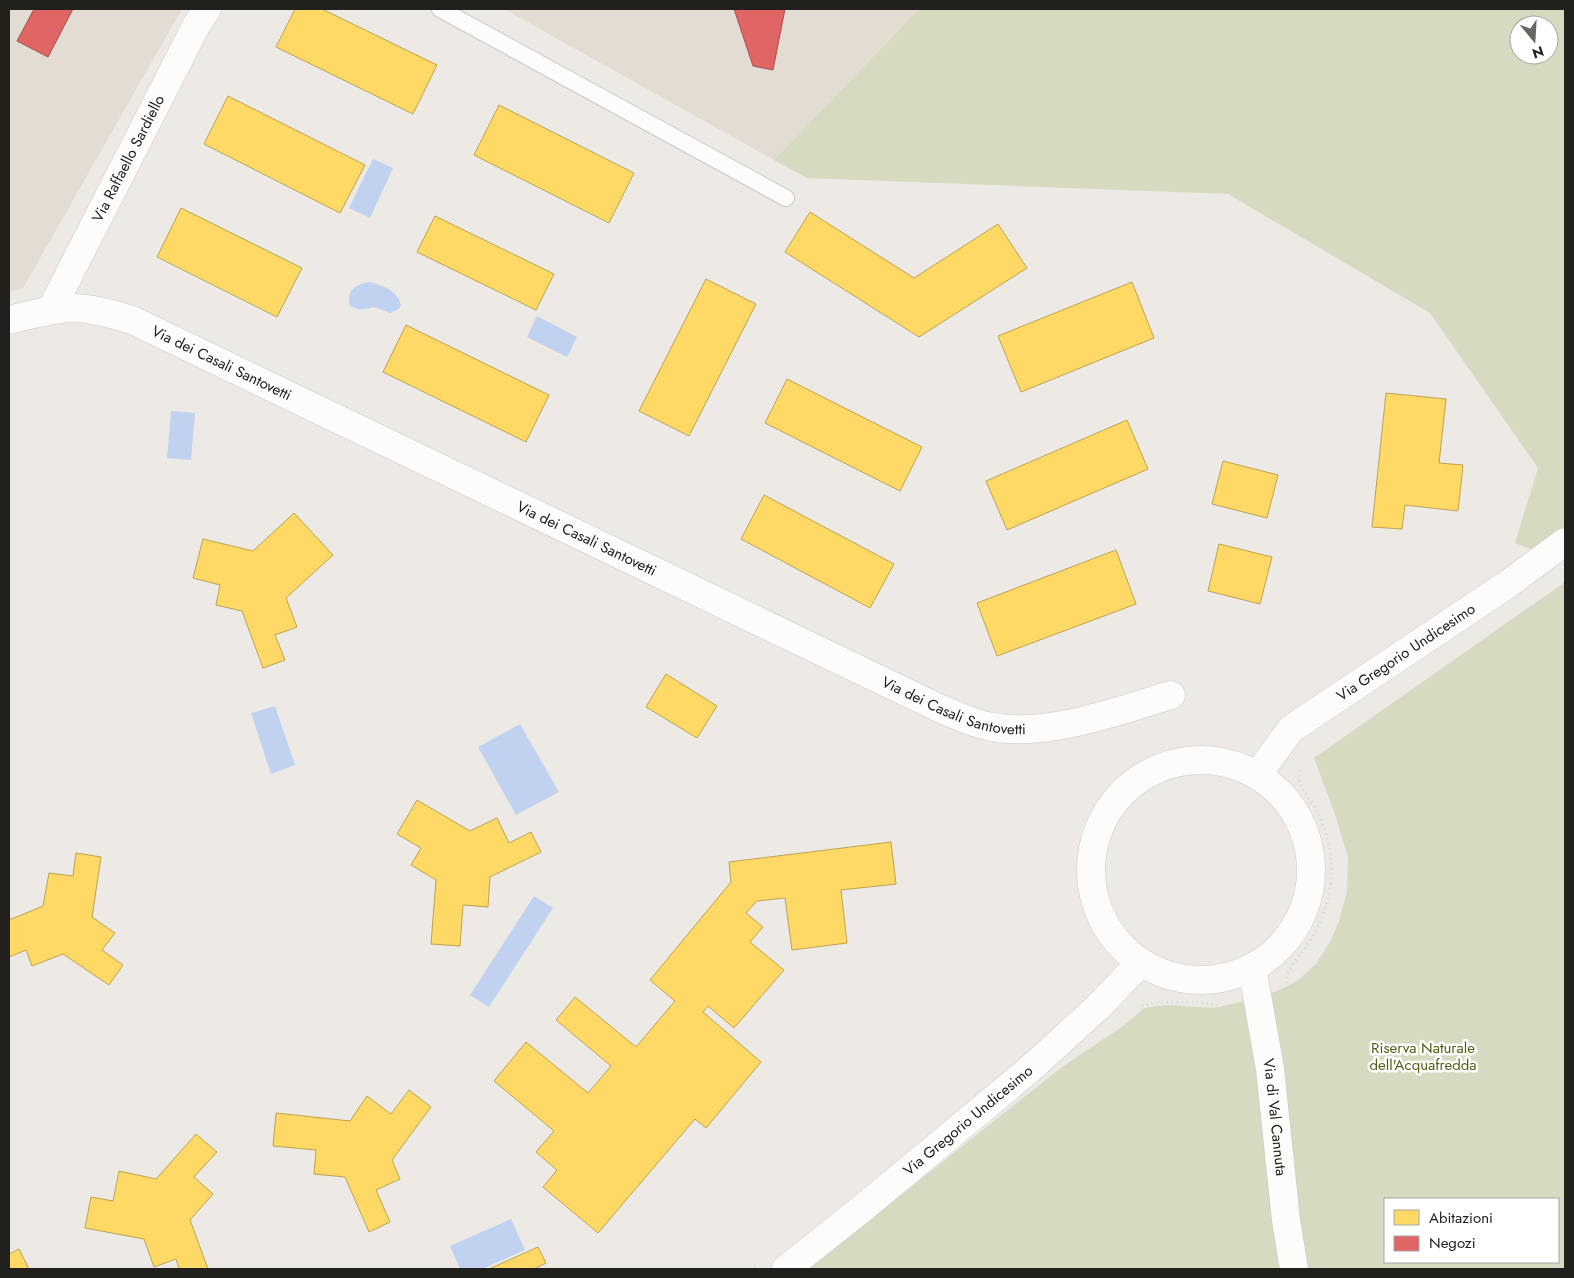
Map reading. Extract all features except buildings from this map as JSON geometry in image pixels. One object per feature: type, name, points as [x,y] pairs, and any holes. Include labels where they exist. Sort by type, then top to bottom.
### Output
[{"type":"street","name":"Via Raffaello Sardiello","points":[[52,310],[197,24],[207,9]]},
{"type":"street","name":"Via dei Casali Santovetti","points":[[9,320],[52,310],[70,308],[111,313],[132,320],[961,717],[988,726],[1009,729],[1031,729],[1064,725],[1171,695]]},
{"type":"street","name":"Via Gregorio Undicesimo","points":[[1258,774],[1290,729],[1508,584],[1565,542]]},
{"type":"street","points":[[1202,760],[1227,763],[1258,774],[1287,795],[1304,831],[1311,862],[1308,894],[1297,923],[1278,949],[1252,967],[1229,976],[1205,980],[1180,978],[1156,971],[1141,962],[1116,942],[1102,920],[1093,897],[1090,872],[1093,847],[1100,824],[1114,802],[1132,784],[1153,771],[1177,762],[1202,760]]},
{"type":"street","name":"Via Gregorio Undicesimo","points":[[786,1269],[1030,1069],[1098,1007],[1141,962]]},
{"type":"street","name":"Via di Val Cannuta","points":[[1252,967],[1270,1069],[1286,1220],[1294,1269]]},
{"type":"lane","points":[[440,9],[786,198]]},
{"type":"path","points":[[1528,609],[1565,583]]},
{"type":"path","points":[[1286,986],[1290,968],[1306,948],[1319,926],[1327,903],[1331,879],[1330,855],[1324,830],[1317,812],[1299,780],[1300,765]]},
{"type":"path","points":[[1138,1007],[1150,1003],[1180,1002],[1215,1005],[1233,1017]]},
{"type":"path","points":[[1556,1269],[1565,1261]]},
{"type":"shaded area","points":[[9,9],[182,9],[23,288],[9,292]]},
{"type":"shaded area","points":[[504,9],[919,9],[774,160]]},
{"type":"green space","points":[[919,9],[1565,9],[1565,562],[1515,543],[1538,468],[1430,313],[1228,194],[807,178],[774,160]]},
{"type":"green space","name":"Riserva Naturale dell'Acquafredda","points":[[1565,582],[1565,1269],[808,1269],[1062,1067],[1123,1026],[1144,1008],[1166,1005],[1214,1008],[1253,999],[1277,991],[1297,981],[1316,964],[1330,942],[1339,921],[1347,891],[1348,857],[1335,814],[1314,758]]},
{"type":"water","points":[[373,159],[393,168],[370,218],[349,208]]},
{"type":"water","points":[[369,282],[393,292],[401,305],[399,309],[390,313],[374,307],[359,310],[350,306],[350,292],[360,284]]},
{"type":"water","points":[[537,316],[577,337],[567,357],[527,337]]},
{"type":"water","points":[[171,411],[195,413],[191,460],[167,458]]},
{"type":"water","points":[[275,706],[295,765],[271,774],[251,713]]},
{"type":"water","points":[[520,724],[559,792],[516,815],[478,747]]},
{"type":"water","points":[[534,896],[553,908],[489,1007],[470,995]]},
{"type":"water","points":[[511,1219],[525,1250],[482,1269],[460,1269],[450,1246]]}]
